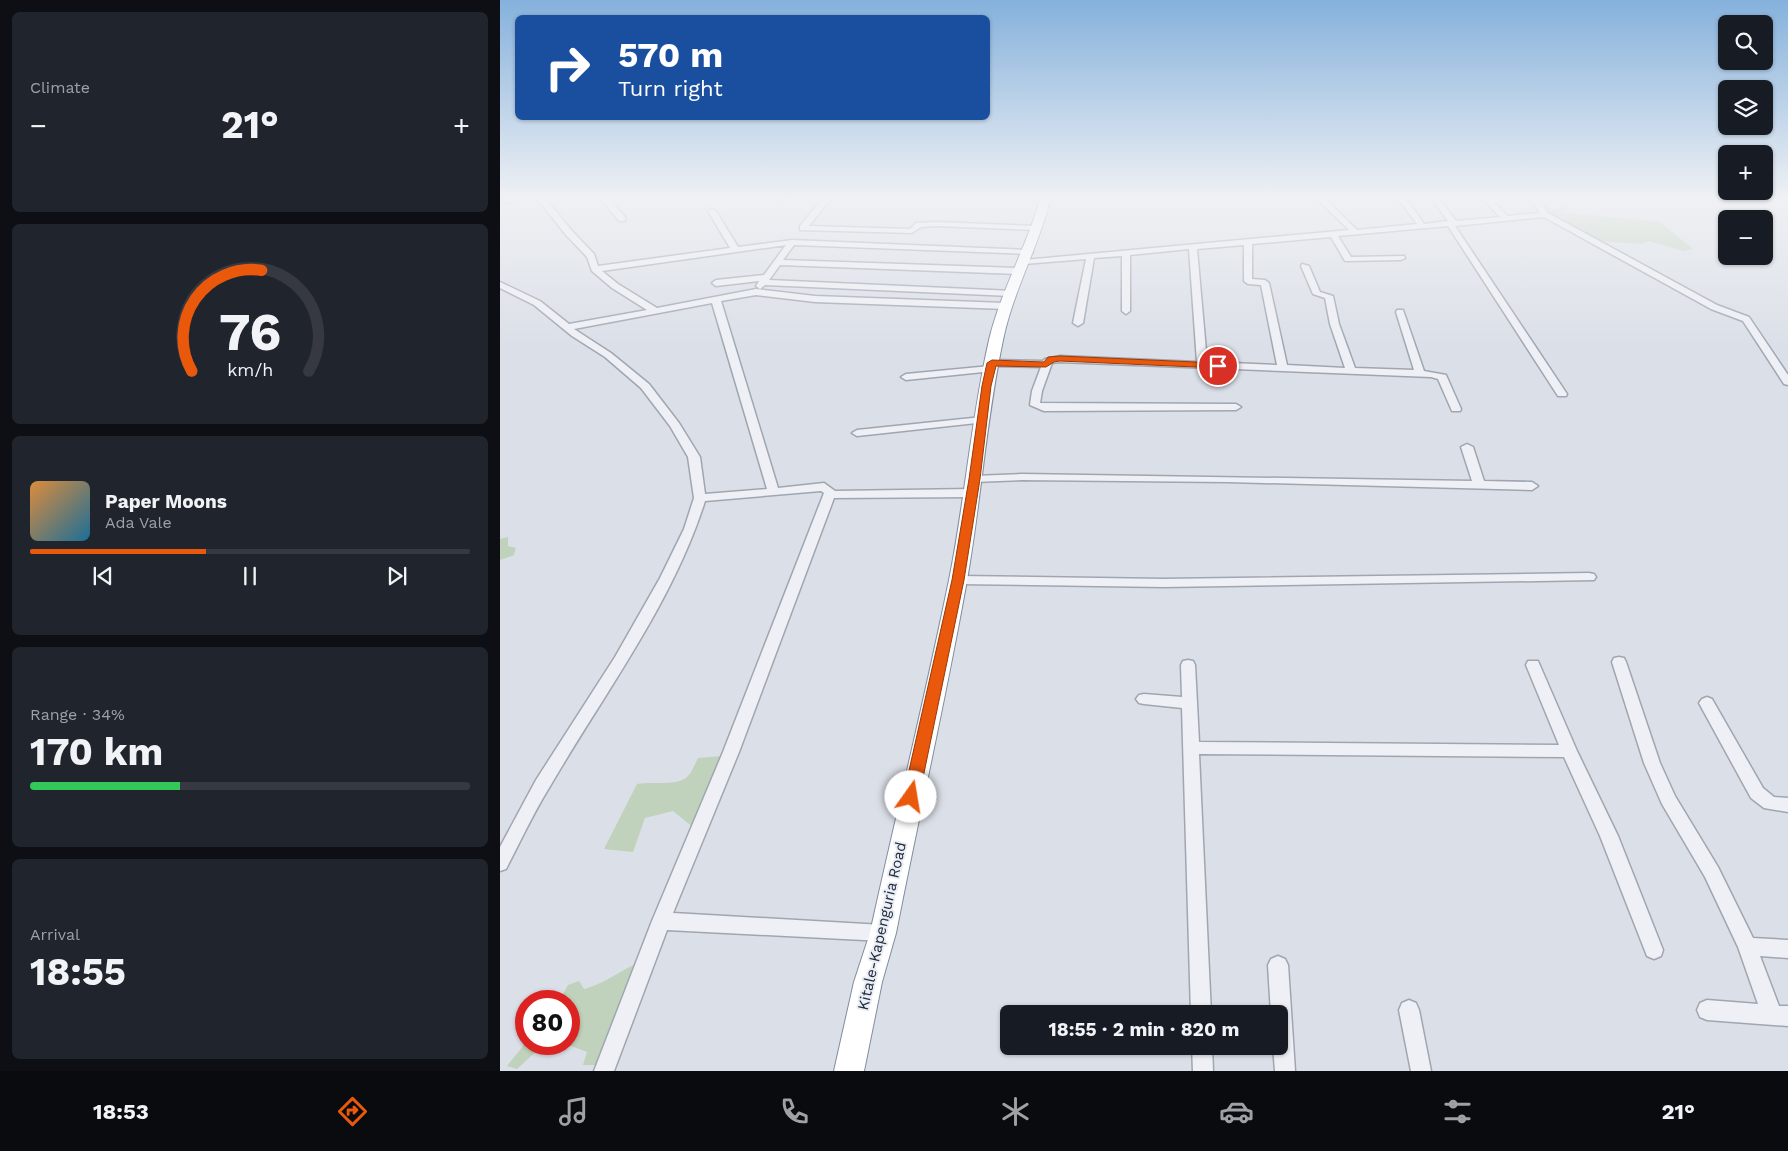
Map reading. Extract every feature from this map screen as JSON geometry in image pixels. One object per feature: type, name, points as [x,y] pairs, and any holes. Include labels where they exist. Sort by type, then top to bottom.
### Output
[{"type":"highway","name":"Kitale-Kapenguria Road","points":[[849,1071],[868,982],[883,933],[958,580],[982,420],[1000,322],[1030,247]]},
{"type":"street","points":[[582,247],[591,256],[595,269],[615,286],[656,311]]},
{"type":"street","points":[[595,269],[751,247]]},
{"type":"street","points":[[756,292],[788,247]]},
{"type":"street","points":[[840,247],[1024,262]]},
{"type":"street","points":[[778,262],[1024,262],[1182,247]]},
{"type":"street","points":[[1193,247],[1202,365]]},
{"type":"street","points":[[1248,247],[1248,281],[1265,283],[1283,369]]},
{"type":"street","points":[[1340,247],[1348,259],[1401,258]]},
{"type":"street","points":[[1467,247],[1562,394]]},
{"type":"street","points":[[1604,247],[1714,307],[1746,319],[1788,382]]},
{"type":"street","points":[[1126,252],[1126,311]]},
{"type":"street","points":[[1078,323],[1091,255]]},
{"type":"street","points":[[1305,266],[1317,294],[1329,296],[1333,322],[1342,342],[1351,371]]},
{"type":"street","points":[[716,283],[764,279],[1009,299]]},
{"type":"street","points":[[500,285],[537,304],[575,334],[608,355],[645,386],[675,425],[694,457],[700,498],[690,530],[667,578],[621,659],[542,785],[500,864]]},
{"type":"street","points":[[568,327],[756,292],[816,299],[1009,299]]},
{"type":"street","points":[[716,300],[773,490]]},
{"type":"street","points":[[1400,312],[1410,338],[1420,374]]},
{"type":"street","points":[[1236,407],[1038,408],[1035,405],[1037,391],[1046,364],[1051,359],[1060,358],[1420,374],[1442,377],[1456,409]]},
{"type":"street","points":[[906,377],[991,366],[1046,364]]},
{"type":"street","points":[[857,433],[982,420]]},
{"type":"street","points":[[1467,447],[1479,485]]},
{"type":"street","points":[[829,495],[973,486],[1022,477],[1228,478],[1532,486]]},
{"type":"street","points":[[604,1071],[661,921],[731,752],[829,495],[829,490],[824,488],[773,490],[700,498]]},
{"type":"street","points":[[958,580],[1164,583],[1589,577]]},
{"type":"street","points":[[1619,662],[1652,763],[1668,799],[1712,872],[1780,1015],[1706,1010]]},
{"type":"street","points":[[1188,665],[1201,1005]]},
{"type":"street","points":[[1533,665],[1569,751],[1609,836],[1654,950]]},
{"type":"street","points":[[1144,700],[1190,703]]},
{"type":"street","points":[[1707,703],[1757,793],[1770,803],[1788,805]]},
{"type":"street","points":[[1191,748],[1569,751]]},
{"type":"street","points":[[661,921],[883,933]]},
{"type":"street","points":[[1747,946],[1788,949]]},
{"type":"street","points":[[1278,965],[1285,1071]]},
{"type":"street","points":[[1409,1010],[1421,1071]]},
{"type":"street","points":[[1202,1055],[1203,1071]]},
{"type":"green space","points":[[1669,247],[1690,247],[1693,249],[1683,251]]},
{"type":"green space","points":[[508,537],[508,546],[516,548],[514,555],[500,560],[500,539]]},
{"type":"green space","points":[[722,756],[694,828],[673,811],[645,818],[633,852],[604,849],[637,784],[678,781],[684,779],[689,774],[698,758]]},
{"type":"green space","points":[[638,963],[598,1065],[583,1065],[587,1052],[580,1049],[580,990],[565,990],[568,985],[579,981],[584,989],[591,987]]},
{"type":"green space","points":[[516,1055],[532,1055],[517,1069],[507,1066]]},
{"type":"route","points":[[911,797],[958,580],[986,386],[992,363],[1046,364],[1051,359],[1060,358],[1218,366]]}]
